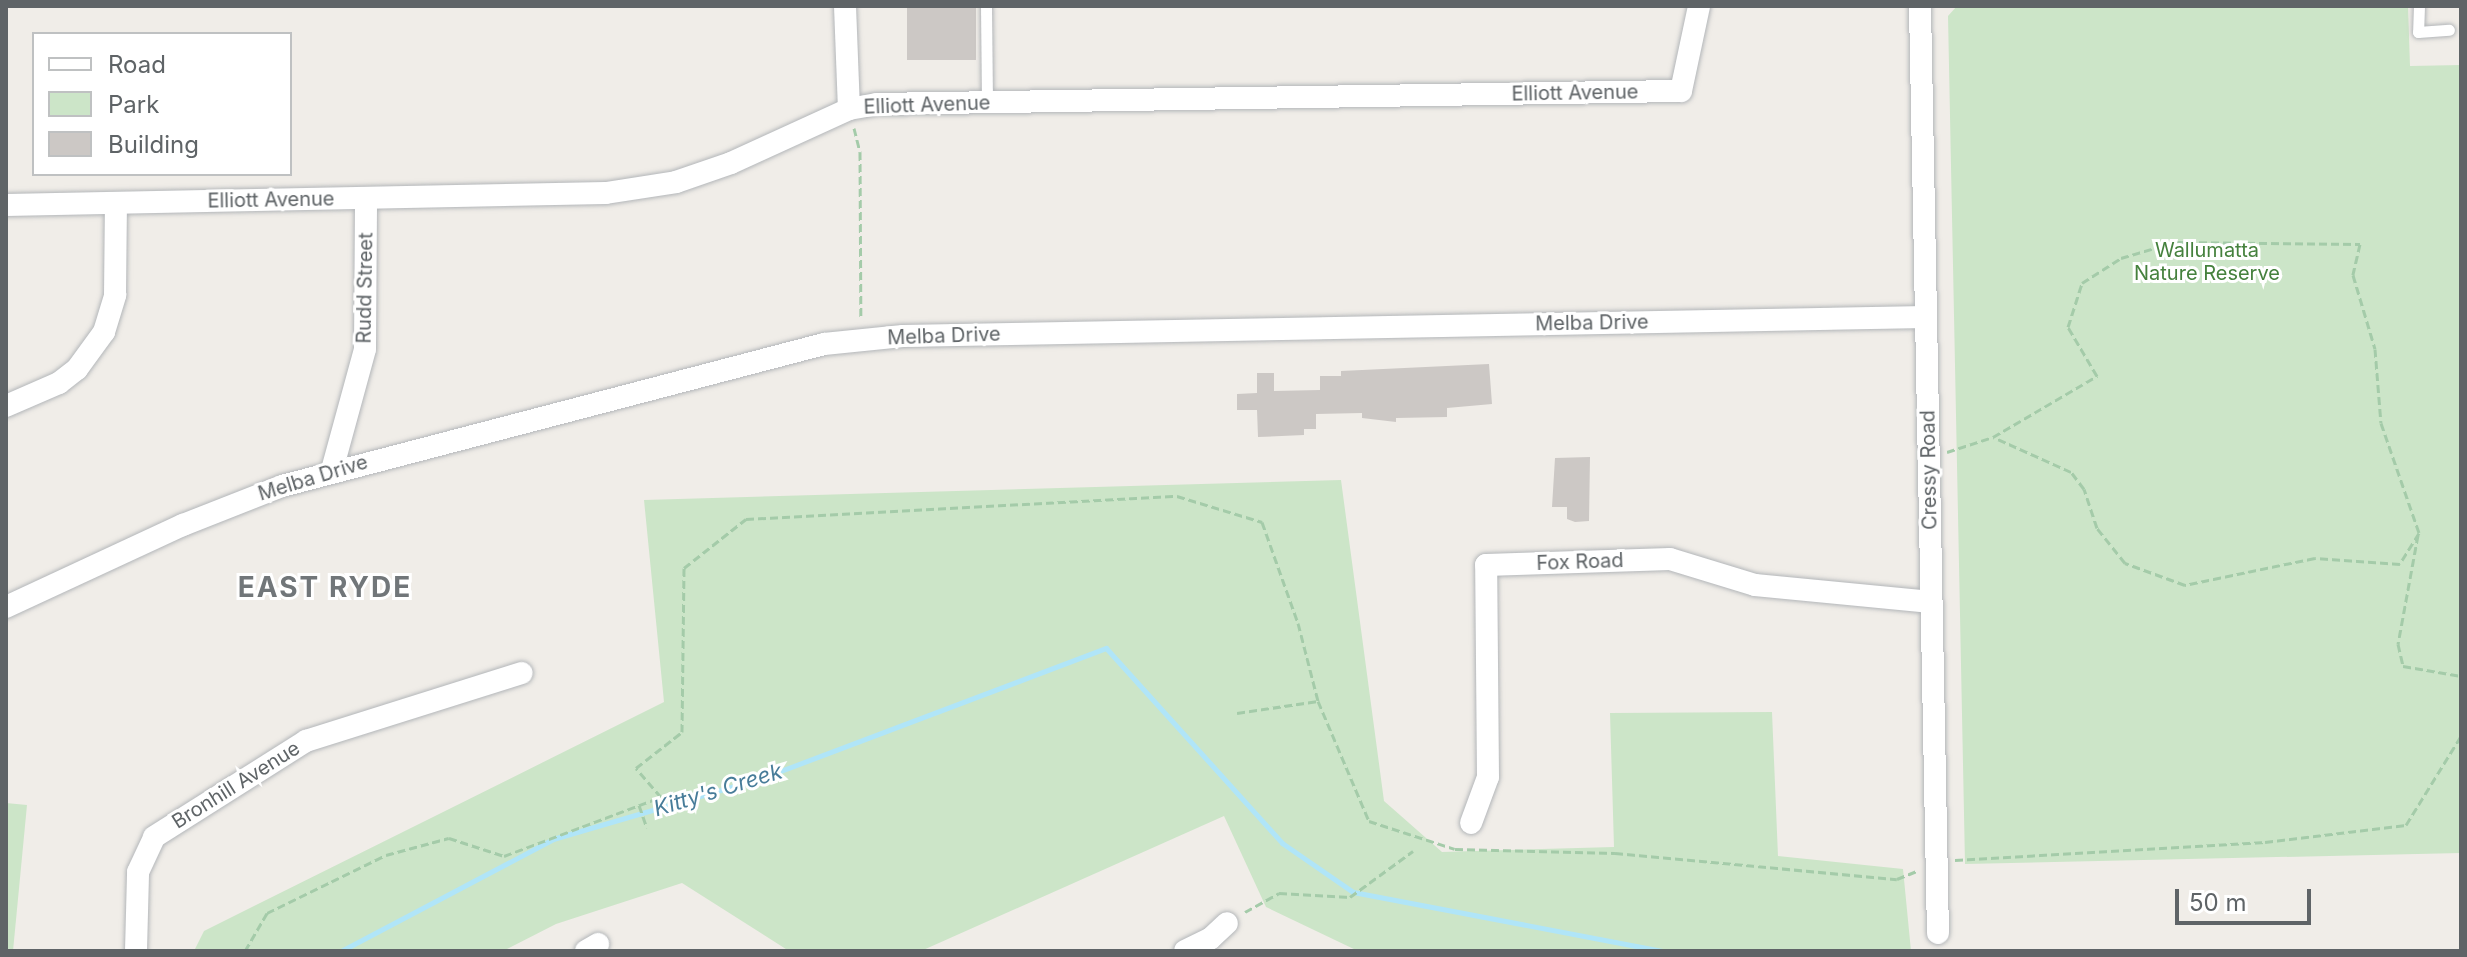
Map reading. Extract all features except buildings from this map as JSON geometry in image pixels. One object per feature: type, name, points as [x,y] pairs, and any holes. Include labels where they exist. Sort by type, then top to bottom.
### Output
[{"type":"street","points":[[845,6],[849,109]]},
{"type":"street","name":"Elliott Avenue","points":[[6,205],[606,193],[676,182],[731,163],[849,109],[987,102],[1681,91],[1699,6]]},
{"type":"street","name":"Cressy Road","points":[[1920,6],[1938,933]]},
{"type":"street","name":"Rudd Street","points":[[332,470],[365,349],[366,198]]},
{"type":"street","points":[[6,406],[59,383],[77,369],[104,332],[115,295],[116,203]]},
{"type":"street","name":"Melba Drive","points":[[6,607],[229,505],[332,470],[785,353],[861,339],[1926,317]]},
{"type":"street","name":"Fox Road","points":[[1471,823],[1485,795],[1488,769],[1486,565],[1670,559],[1755,585],[1931,602]]},
{"type":"street","name":"Bronhill Avenue","points":[[136,951],[138,872],[154,837],[306,741],[522,673]]},
{"type":"street","points":[[1185,951],[1210,939],[1227,923]]},
{"type":"lane","points":[[986,6],[987,102]]},
{"type":"lane","points":[[2419,6],[2418,32],[2449,30]]},
{"type":"path","points":[[849,109],[860,152],[861,339]]},
{"type":"path","points":[[1929,458],[1993,437],[2097,376],[2068,327],[2082,283],[2121,258],[2175,242],[2360,244],[2353,275],[2375,349],[2381,423],[2419,533],[2398,644],[2403,666],[2461,676]]},
{"type":"path","points":[[1993,437],[2071,472],[2084,489],[2097,528],[2125,563],[2185,585],[2315,558],[2400,564],[2419,533]]},
{"type":"path","points":[[245,951],[267,913],[386,855],[449,838],[504,856],[661,797],[636,768],[682,732],[684,568],[746,519],[1177,496],[1262,522],[1298,623],[1318,701],[1369,821],[1455,849],[1615,853],[1897,879],[1936,863],[2265,842],[2406,825],[2461,736]]},
{"type":"path","points":[[1237,713],[1318,701]]},
{"type":"path","points":[[639,805],[647,828]]},
{"type":"path","points":[[1227,923],[1279,893],[1350,897],[1413,851]]},
{"type":"green space","name":"Wallumatta Nature Reserve","points":[[1957,6],[2408,6],[2410,66],[2461,65],[2461,853],[1965,864],[1948,16]]},
{"type":"green space","points":[[1341,480],[1384,801],[1442,852],[1614,847],[1610,713],[1772,712],[1778,856],[1903,869],[1911,951],[1358,951],[1266,907],[1224,816],[921,951],[789,951],[682,883],[556,924],[503,951],[194,951],[204,931],[664,702],[644,500]]},
{"type":"green space","points":[[6,803],[27,805],[13,951],[6,951]]},
{"type":"waterway","name":"Kitty's Creek","points":[[341,951],[553,839],[762,778],[1106,648],[1282,843],[1353,892],[1663,951]]},
{"type":"district","name":"EAST RYDE","points":[[325,587]]}]
